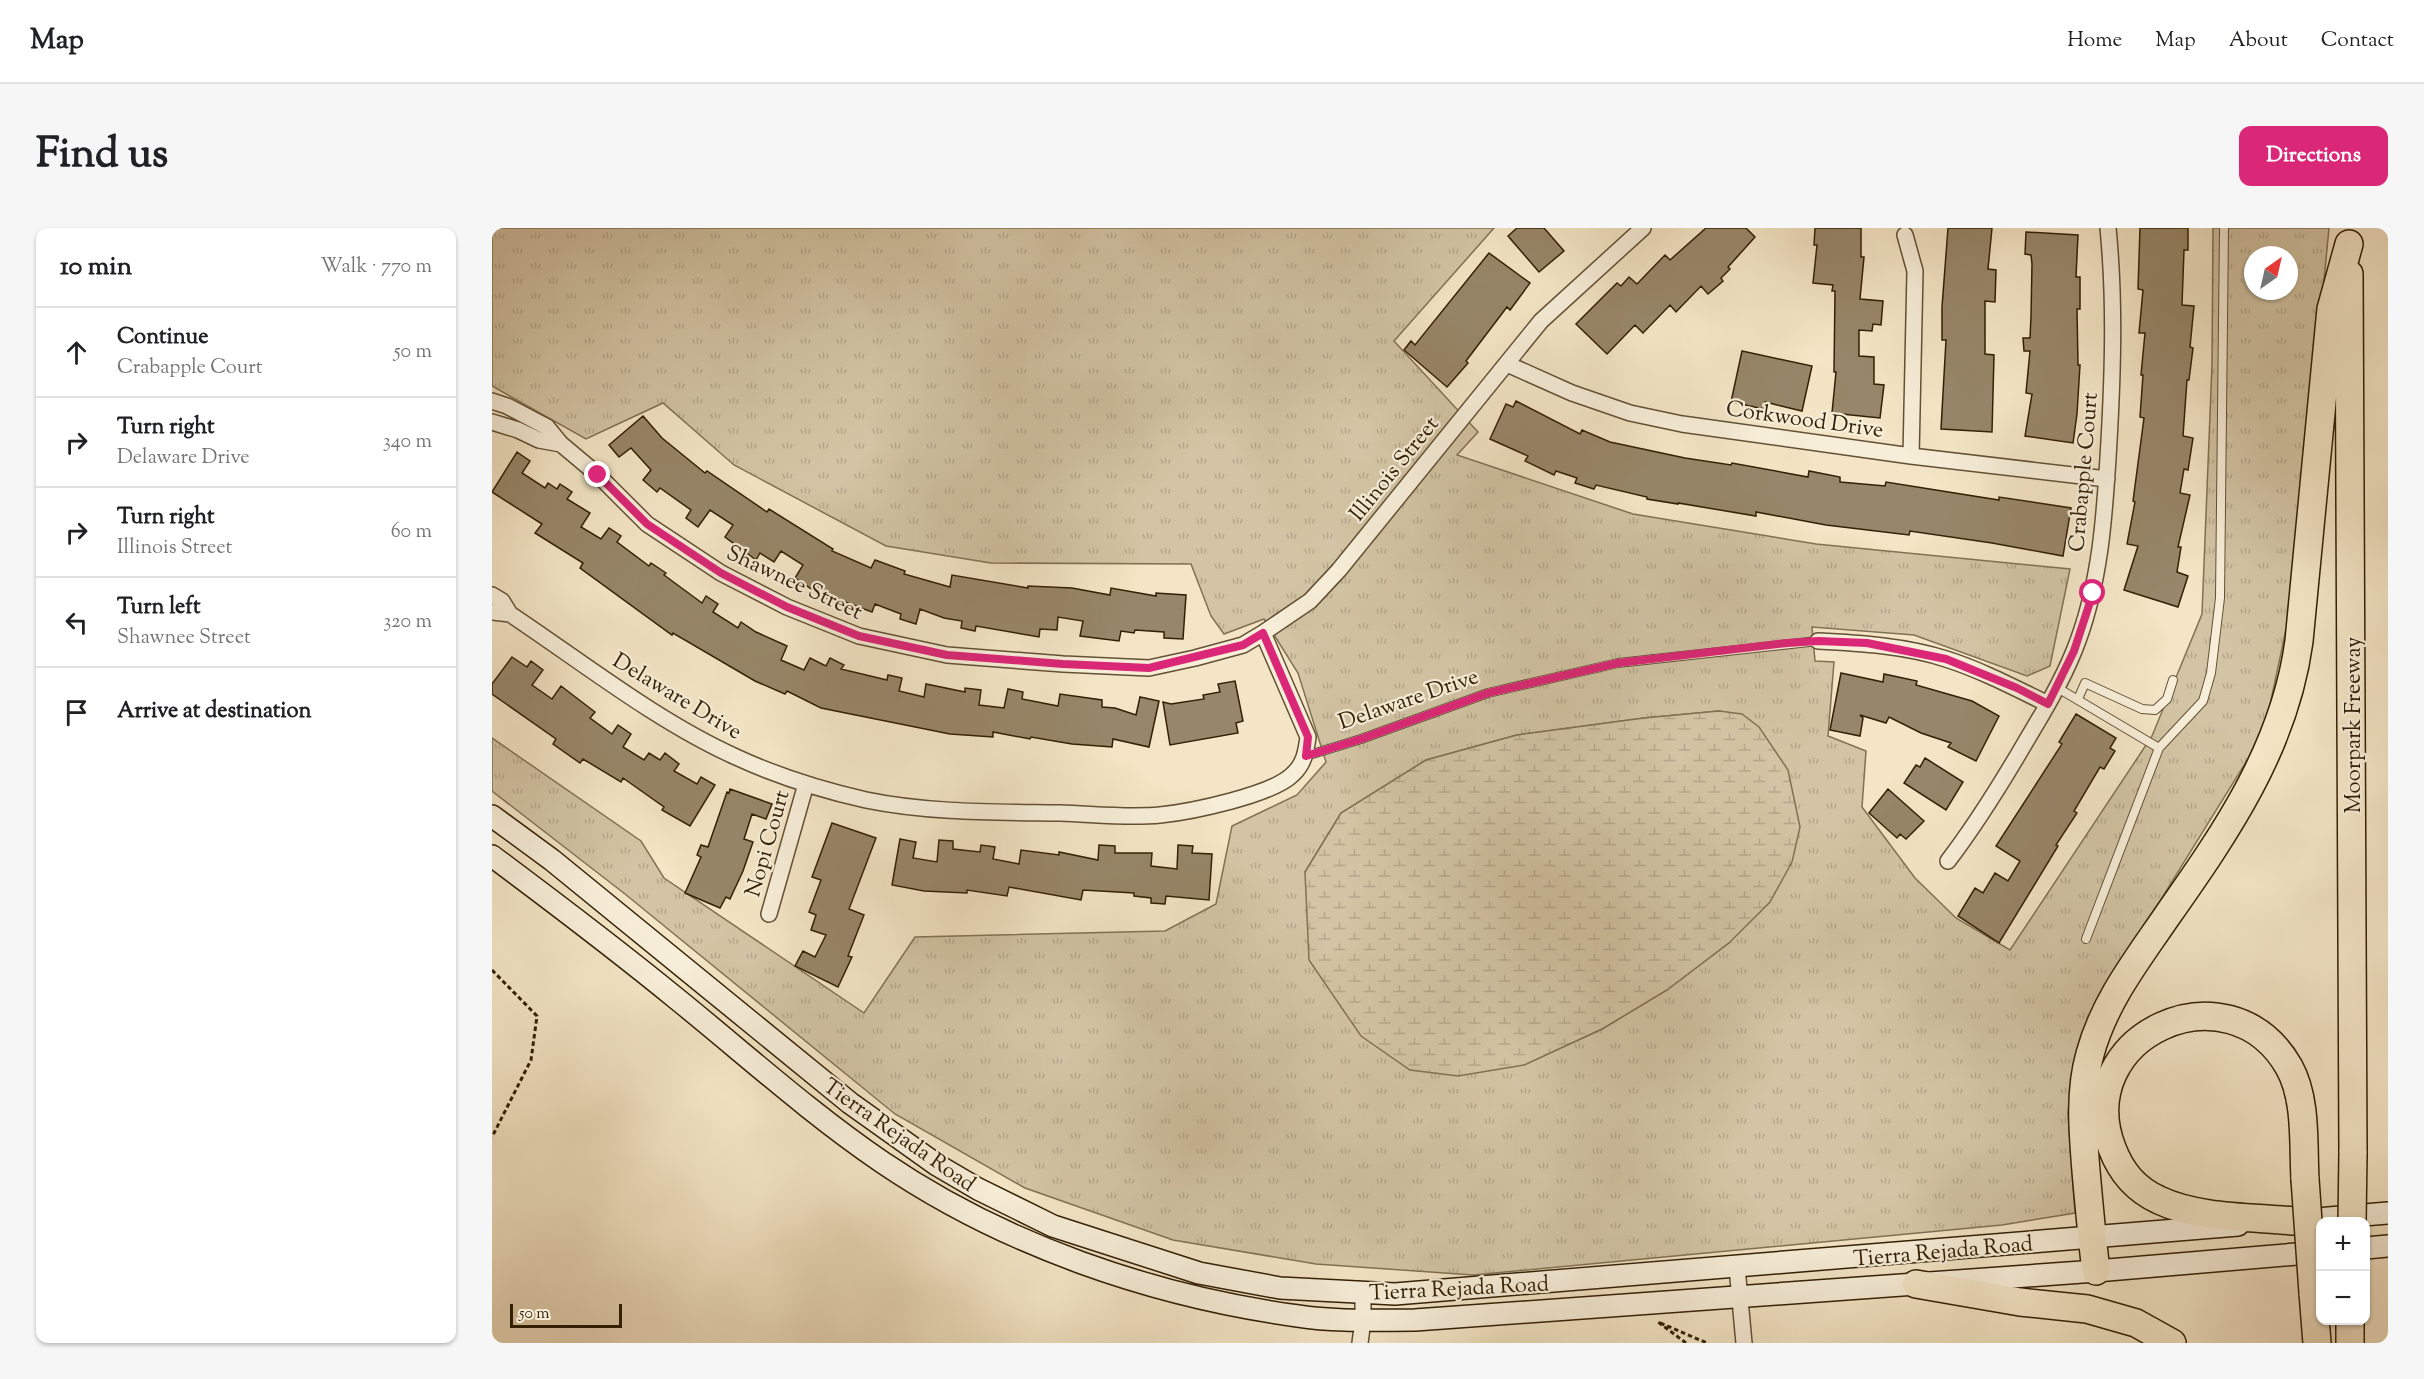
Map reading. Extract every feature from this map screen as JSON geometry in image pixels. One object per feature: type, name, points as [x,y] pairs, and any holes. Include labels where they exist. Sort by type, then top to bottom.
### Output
[{"type":"highway","name":"Moorpark Freeway","points":[[2349,236],[2352,1217]]},
{"type":"highway","points":[[2096,1271],[2082,1122],[2089,1056],[2097,1030],[2118,987],[2225,833],[2246,794],[2270,745],[2296,666],[2331,309],[2349,236]]},
{"type":"highway","points":[[2293,1221],[2179,1208],[2157,1200],[2134,1185],[2119,1166],[2106,1132],[2105,1102],[2115,1070],[2136,1042],[2161,1025],[2191,1016],[2226,1018],[2254,1031],[2274,1047],[2289,1068],[2298,1093],[2301,1116],[2317,1343]]},
{"type":"highway","points":[[1916,1284],[2019,1302],[2087,1308],[2136,1323],[2172,1343]]},
{"type":"highway","points":[[2350,1325],[2350,1343]]},
{"type":"main road","name":"Tierra Rejada Road","points":[[492,816],[552,860],[850,1103],[938,1165],[978,1189],[1053,1226],[1199,1273],[1280,1288],[1395,1294],[2388,1213]]},
{"type":"main road","name":"Tierra Rejada Road","points":[[492,856],[675,997],[818,1115],[883,1162],[975,1216],[1066,1256],[1173,1292],[1299,1316],[1415,1320],[2096,1271],[2316,1252]]},
{"type":"main road","points":[[2370,1248],[2388,1246]]},
{"type":"street","name":"Illinois Street","points":[[1263,633],[1310,601],[1339,570],[1541,321],[1643,228]]},
{"type":"street","name":"Crabapple Court","points":[[1948,861],[1981,819],[2048,704],[2074,651],[2093,593],[2107,479],[2112,384],[2112,268],[2108,228]]},
{"type":"street","points":[[1905,235],[1915,271],[1911,456]]},
{"type":"street","name":"Corkwood Drive","points":[[1507,364],[1572,393],[1640,415],[1682,424],[1911,456],[2107,479]]},
{"type":"street","name":"Shawnee Street","points":[[497,403],[547,428],[561,444],[598,475],[647,524],[669,540],[721,573],[787,607],[859,636],[947,655],[1149,668],[1243,645],[1263,633]]},
{"type":"street","name":"Shawnee Street","points":[[496,423],[539,440],[561,444]]},
{"type":"street","name":"Delaware Drive","points":[[492,595],[502,601],[510,614],[681,728],[736,757],[806,784],[867,800],[949,811],[1159,815],[1210,808],[1267,789],[1293,775],[1306,756]]},
{"type":"street","name":"Delaware Drive","points":[[492,612],[510,614]]},
{"type":"street","points":[[1263,633],[1308,737],[1306,756]]},
{"type":"street","name":"Delaware Drive","points":[[1818,641],[1867,643],[1946,659],[2017,688],[2048,704]]},
{"type":"street","name":"Nopi Court","points":[[769,914],[806,784]]},
{"type":"street","points":[[1737,1267],[1744,1343]]},
{"type":"street","points":[[1360,1343],[1363,1293]]},
{"type":"lane","points":[[2086,939],[2159,748],[2203,701],[2211,673],[2220,598],[2224,228]]},
{"type":"lane","points":[[496,423],[497,403]]},
{"type":"lane","name":"Delaware Drive","points":[[1306,756],[1361,739],[1488,693],[1607,666],[1818,641]]},
{"type":"lane","points":[[2078,699],[2085,683],[2142,709],[2155,710],[2167,699],[2173,681]]},
{"type":"lane","points":[[2056,687],[2159,748]]},
{"type":"path","points":[[492,970],[537,1016],[531,1060],[492,1137]]},
{"type":"path","points":[[1686,1343],[1658,1322],[1707,1343]]},
{"type":"green space","points":[[492,228],[1494,228],[1394,341],[1478,432],[1457,455],[1633,514],[1816,544],[2070,569],[2050,666],[2027,676],[1914,635],[1812,627],[1815,661],[1834,662],[1828,736],[1866,751],[1862,807],[1915,878],[1956,918],[2010,950],[2152,736],[2202,614],[2212,365],[2213,228],[2329,228],[2294,592],[2264,733],[2145,925],[2075,1058],[2068,1113],[2075,1213],[2002,1225],[1473,1275],[1316,1264],[1173,1240],[1025,1188],[895,1114],[625,894],[492,791],[492,738],[641,841],[664,878],[864,1013],[915,937],[1165,931],[1216,904],[1232,826],[1297,795],[1326,762],[1298,673],[1264,619],[1224,634],[1211,616],[1191,564],[991,563],[886,546],[734,465],[663,403],[586,439],[492,386]],"holes":[[[1719,711],[1742,715],[1730,942],[1667,990],[1602,1029],[1524,1065],[1305,872],[1341,813],[1426,760],[1517,735],[1644,718]]]},
{"type":"green space","points":[[1719,711],[1742,714],[1759,727],[1788,770],[1800,827],[1792,862],[1770,902],[1730,942],[1667,990],[1602,1029],[1524,1065],[1458,1076],[1410,1070],[1361,1036],[1309,960],[1305,872],[1341,813],[1426,760],[1517,735],[1644,718]]},
{"type":"building","points":[[1517,228],[1544,228],[1564,251],[1539,272],[1508,236]]},
{"type":"building","points":[[1706,228],[1746,228],[1755,237],[1728,267],[1730,269],[1721,278],[1723,281],[1708,294],[1701,286],[1676,312],[1670,305],[1643,333],[1635,325],[1607,354],[1576,324],[1617,283],[1621,286],[1629,277],[1637,284],[1665,255],[1670,260]]},
{"type":"building","points":[[1815,228],[1861,228],[1861,257],[1864,257],[1860,299],[1883,301],[1881,325],[1873,324],[1872,331],[1859,330],[1859,356],[1874,357],[1874,384],[1884,385],[1880,418],[1832,413],[1836,372],[1834,372],[1835,291],[1832,291],[1833,285],[1813,283],[1817,245],[1814,245]]},
{"type":"building","points":[[1948,228],[1992,228],[1988,269],[1996,270],[1995,302],[1985,301],[1985,354],[1994,355],[1992,432],[1941,429],[1946,340],[1942,340],[1942,307]]},
{"type":"building","points":[[2140,228],[2188,228],[2188,250],[2184,250],[2182,305],[2194,306],[2190,347],[2193,348],[2189,380],[2187,380],[2183,436],[2193,438],[2188,470],[2184,469],[2180,493],[2190,495],[2178,547],[2181,547],[2177,572],[2188,576],[2178,607],[2124,590],[2138,546],[2127,544],[2135,502],[2133,501],[2144,418],[2140,417],[2145,333],[2139,333],[2143,290],[2138,289]]},
{"type":"building","points":[[2026,232],[2078,235],[2076,277],[2080,277],[2080,309],[2077,309],[2078,365],[2080,365],[2073,443],[2025,436],[2032,394],[2026,393],[2030,351],[2024,351],[2023,338],[2030,338],[2031,316],[2032,264],[2031,255],[2025,254]]},
{"type":"building","points":[[1489,253],[1530,283],[1510,310],[1507,307],[1466,361],[1468,363],[1447,387],[1404,350],[1411,341],[1415,345]]},
{"type":"building","points":[[1742,351],[1812,366],[1802,411],[1765,402],[1764,409],[1731,402]]},
{"type":"building","points":[[1516,401],[1580,434],[1582,430],[1610,442],[1685,458],[1731,465],[1732,463],[1808,477],[1809,471],[1840,477],[1840,482],[1885,486],[1886,482],[1999,500],[1999,497],[2071,508],[2063,556],[1910,531],[1909,535],[1826,525],[1756,512],[1756,516],[1647,499],[1647,497],[1596,485],[1594,489],[1575,483],[1577,478],[1556,471],[1554,475],[1525,461],[1528,456],[1490,439],[1506,404],[1513,407]]},
{"type":"building","points":[[643,416],[662,438],[705,473],[707,471],[767,512],[769,509],[833,549],[832,551],[871,568],[875,560],[905,571],[904,574],[950,587],[952,575],[1028,588],[1028,586],[1072,588],[1110,595],[1111,588],[1156,596],[1156,593],[1186,595],[1183,639],[1164,638],[1164,632],[1135,630],[1134,633],[1121,631],[1119,641],[1080,636],[1083,621],[1058,617],[1057,630],[1040,629],[1039,637],[976,626],[975,631],[961,628],[962,621],[944,618],[920,609],[916,624],[900,619],[901,614],[875,604],[872,612],[822,596],[795,578],[803,565],[781,551],[774,562],[760,553],[756,560],[725,537],[733,525],[710,510],[698,527],[686,518],[691,510],[660,488],[657,492],[643,480],[651,470],[631,448],[619,457],[609,445]]},
{"type":"building","points":[[517,452],[530,461],[522,473],[545,488],[548,483],[557,489],[560,484],[572,492],[567,499],[590,513],[581,527],[601,539],[609,528],[621,536],[617,542],[649,566],[651,563],[666,573],[664,575],[702,603],[706,596],[718,604],[713,612],[738,628],[741,622],[756,632],[787,646],[781,660],[804,670],[810,658],[826,666],[830,658],[844,665],[841,669],[887,680],[888,675],[902,678],[899,691],[924,697],[926,684],[965,692],[965,688],[981,690],[979,705],[1004,708],[1008,689],[1023,692],[1022,699],[1058,706],[1060,694],[1102,700],[1102,707],[1115,708],[1136,715],[1140,697],[1159,701],[1149,747],[1113,739],[1112,747],[1072,744],[1031,737],[1030,739],[993,732],[993,737],[950,734],[821,708],[787,691],[785,694],[755,681],[673,633],[672,635],[580,568],[583,563],[535,533],[542,524],[492,492]]},
{"type":"building","points":[[512,657],[527,667],[531,661],[543,670],[532,685],[552,699],[561,686],[595,712],[590,718],[612,734],[618,725],[631,734],[623,747],[644,760],[649,753],[660,760],[665,753],[679,764],[674,771],[697,784],[701,777],[715,785],[690,826],[662,810],[664,807],[623,778],[621,782],[583,759],[580,763],[553,744],[556,739],[492,694],[492,684]]},
{"type":"building","points":[[1841,673],[1883,682],[1884,674],[1917,681],[1916,685],[1972,701],[1999,716],[1976,761],[1948,747],[1951,743],[1921,733],[1889,717],[1886,723],[1860,715],[1863,718],[1860,736],[1830,730]]},
{"type":"building","points":[[1235,681],[1243,721],[1236,723],[1238,733],[1170,745],[1163,702],[1171,704],[1204,699],[1203,695],[1220,692],[1218,684]]},
{"type":"building","points":[[2076,714],[2116,738],[2110,748],[2115,751],[2104,769],[2100,767],[2074,811],[2077,813],[1999,943],[1958,916],[1975,888],[1983,893],[1995,873],[2008,881],[2020,861],[1996,846],[2062,744],[2059,742]]},
{"type":"building","points":[[1925,758],[1963,782],[1946,810],[1904,783],[1916,765],[1920,767]]},
{"type":"building","points":[[730,789],[772,804],[766,819],[752,814],[744,839],[753,842],[730,899],[726,897],[720,908],[685,893],[701,857],[697,855],[701,845],[708,847]]},
{"type":"building","points":[[1888,789],[1924,821],[1906,839],[1900,834],[1897,838],[1869,813]]},
{"type":"building","points":[[832,823],[876,838],[849,909],[864,915],[848,956],[852,957],[838,987],[795,966],[803,951],[815,957],[826,935],[811,930],[816,915],[809,912],[821,880],[812,877]]},
{"type":"building","points":[[900,839],[916,842],[913,858],[937,862],[939,840],[953,841],[953,849],[980,852],[981,845],[995,847],[993,859],[1019,864],[1021,850],[1059,855],[1059,852],[1098,860],[1099,845],[1115,846],[1115,853],[1152,853],[1151,866],[1177,869],[1178,845],[1193,846],[1192,853],[1212,854],[1209,900],[1166,896],[1165,904],[1151,903],[1151,898],[1134,896],[1134,893],[1083,890],[1081,900],[1009,887],[1007,896],[967,890],[967,893],[924,891],[892,885]]},
{"type":"route","points":[[598,475],[647,524],[721,573],[787,607],[859,636],[947,655],[1149,668],[1243,645],[1263,633],[1308,737],[1306,756],[1361,739],[1488,693],[1618,663],[1787,643],[1818,641],[1867,643],[1946,659],[2017,688],[2048,704],[2074,651],[2093,593]]}]
